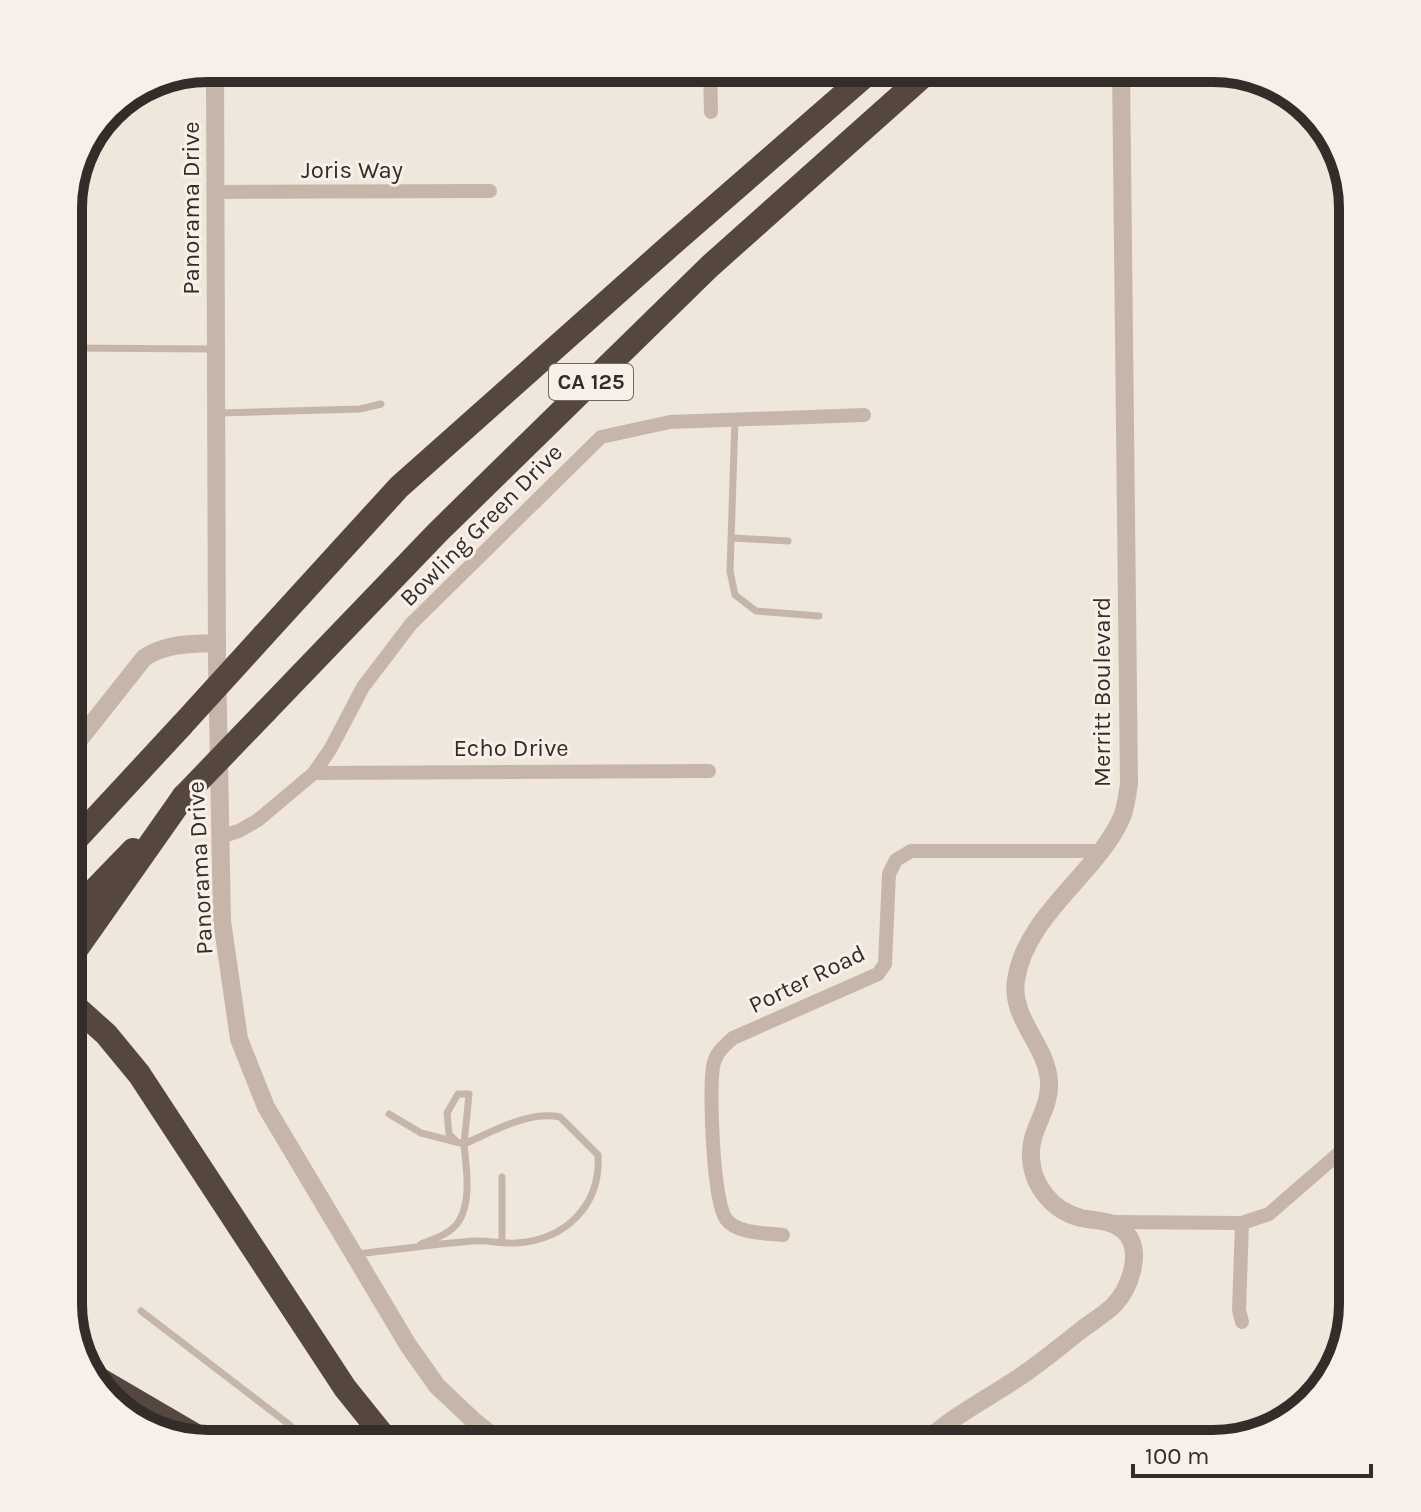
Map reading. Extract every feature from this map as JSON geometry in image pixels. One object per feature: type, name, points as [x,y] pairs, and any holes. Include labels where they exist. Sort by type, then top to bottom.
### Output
[{"type":"highway","name":"CA 125","points":[[82,832],[399,487],[858,82]]},
{"type":"highway","name":"CA 125","points":[[82,902],[438,532],[710,266],[916,82]]},
{"type":"highway","points":[[82,924],[184,796]]},
{"type":"highway","points":[[82,941],[184,796]]},
{"type":"highway","points":[[82,1013],[106,1034],[139,1074],[345,1388],[379,1430]]},
{"type":"highway","points":[[114,1388],[182,1428]]},
{"type":"street","name":"Panorama Drive","points":[[215,82],[217,643],[222,921],[239,1039],[266,1107],[408,1345],[437,1386],[485,1430]]},
{"type":"street","points":[[710,82],[711,112]]},
{"type":"street","name":"Merritt Boulevard","points":[[1110,1222],[1083,1218],[1061,1209],[1051,1202],[1037,1183],[1031,1148],[1047,1105],[1048,1071],[1040,1048],[1020,1017],[1015,993],[1018,970],[1037,931],[1063,894],[1102,851],[1122,817],[1129,784],[1121,82]]},
{"type":"street","name":"Joris Way","points":[[215,192],[490,191]]},
{"type":"street","name":"Bowling Green Drive","points":[[220,837],[258,820],[314,773],[363,687],[411,624],[601,437],[670,422],[864,415]]},
{"type":"street","points":[[82,736],[144,658],[170,646],[217,643]]},
{"type":"street","name":"Echo Drive","points":[[314,773],[709,771]]},
{"type":"street","name":"Porter Road","points":[[783,1235],[742,1230],[728,1222],[720,1209],[713,1131],[713,1065],[720,1049],[733,1038],[878,974],[885,964],[889,874],[896,860],[911,851],[1102,851]]},
{"type":"street","points":[[1110,1222],[1242,1223],[1269,1214],[1339,1153]]},
{"type":"street","points":[[939,1430],[963,1410],[1014,1381],[1115,1304],[1132,1272],[1133,1244],[1120,1228],[1110,1222]]},
{"type":"street","points":[[1242,1223],[1239,1310],[1242,1322]]},
{"type":"lane","points":[[82,348],[216,349]]},
{"type":"lane","points":[[216,413],[360,409],[381,404]]},
{"type":"lane","points":[[735,419],[730,571],[735,595],[756,611],[819,616]]},
{"type":"lane","points":[[732,538],[788,541]]},
{"type":"lane","points":[[411,1248],[446,1233],[459,1221],[467,1191],[461,1143],[469,1094],[458,1094],[447,1113],[449,1134],[461,1143]]},
{"type":"lane","points":[[354,1254],[477,1241],[517,1243],[552,1235],[586,1209],[599,1176],[598,1155],[560,1117],[552,1115],[524,1120],[461,1143],[421,1133],[389,1114]]},
{"type":"lane","points":[[502,1177],[502,1242]]},
{"type":"lane","points":[[141,1311],[293,1430]]}]
